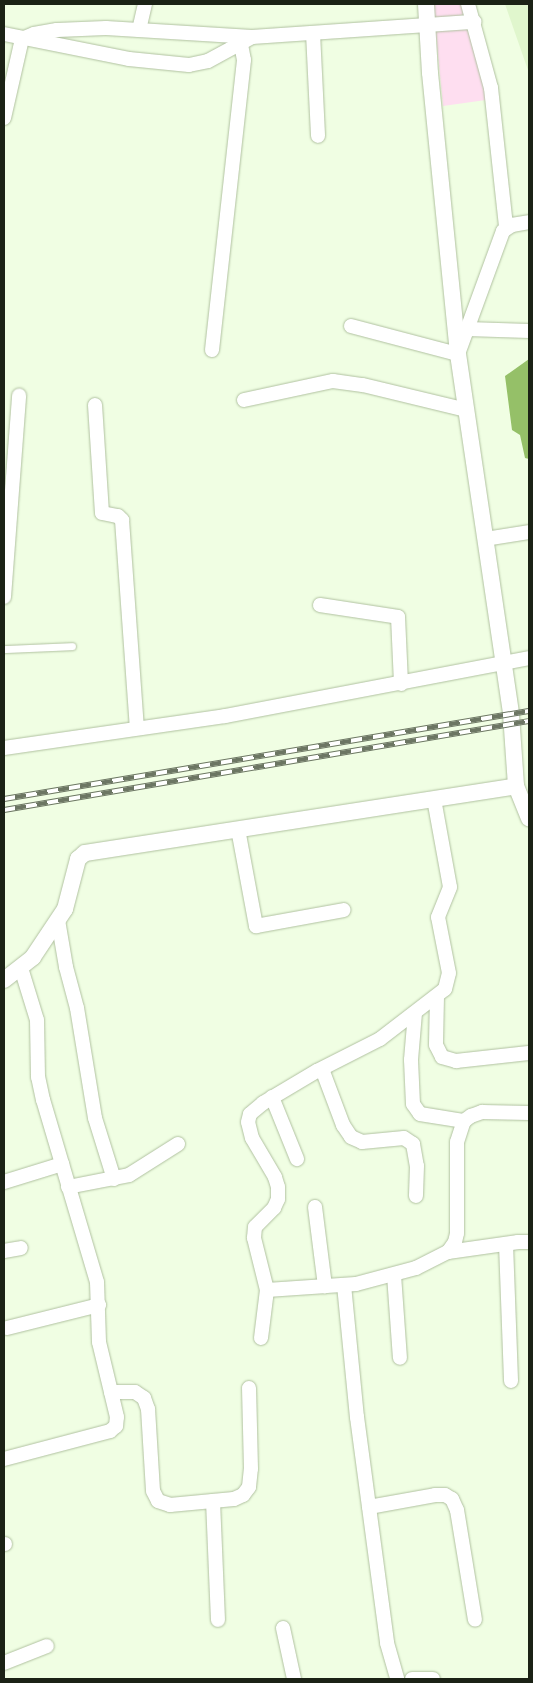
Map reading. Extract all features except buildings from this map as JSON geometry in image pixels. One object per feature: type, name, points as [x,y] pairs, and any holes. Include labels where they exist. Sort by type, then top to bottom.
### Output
[{"type":"street","points":[[139,30],[146,4]]},
{"type":"street","points":[[426,4],[430,73],[458,354],[511,714],[516,786],[529,820]]},
{"type":"street","points":[[458,354],[506,227],[491,88],[468,4]]},
{"type":"street","points":[[22,39],[34,34],[57,30],[139,30],[246,40],[314,33],[474,22]]},
{"type":"street","points":[[314,33],[318,136]]},
{"type":"street","points":[[4,34],[129,59],[181,64],[208,61],[246,40]]},
{"type":"street","points":[[4,118],[22,39]]},
{"type":"street","points":[[212,350],[246,40]]},
{"type":"street","points":[[506,227],[529,222]]},
{"type":"street","points":[[351,326],[458,354]]},
{"type":"street","points":[[467,328],[529,331]]},
{"type":"street","points":[[244,400],[333,381],[363,385],[466,410]]},
{"type":"street","points":[[4,597],[19,396]]},
{"type":"street","points":[[95,405],[102,514],[118,516],[122,520],[137,727]]},
{"type":"street","points":[[485,538],[529,532]]},
{"type":"street","points":[[320,605],[398,617],[401,684]]},
{"type":"street","points":[[4,748],[137,727],[225,716],[401,684],[529,658]]},
{"type":"street","points":[[4,980],[34,957],[65,909],[80,856],[238,829],[516,786]]},
{"type":"street","points":[[261,1338],[267,1290],[254,1238],[255,1227],[274,1208],[278,1199],[278,1187],[275,1177],[252,1138],[248,1122],[256,1108],[272,1097],[380,1039],[437,996],[448,983],[449,973],[438,917],[450,887],[434,799]]},
{"type":"street","points":[[238,829],[256,926],[344,910]]},
{"type":"street","points":[[58,920],[66,967],[77,1008],[95,1118],[114,1179]]},
{"type":"street","points":[[4,1459],[110,1431],[116,1426],[117,1417],[99,1342],[99,1305],[90,1256],[41,1092],[38,1077],[37,1020],[21,968]]},
{"type":"street","points":[[437,996],[436,1045],[442,1057],[456,1060],[529,1053]]},
{"type":"street","points":[[415,1012],[411,1060],[413,1104],[420,1114],[464,1121]]},
{"type":"street","points":[[322,1069],[343,1125],[351,1136],[362,1142],[404,1138],[413,1144],[417,1166],[416,1196]]},
{"type":"street","points":[[272,1097],[297,1159]]},
{"type":"street","points":[[448,1252],[455,1242],[457,1233],[457,1142],[464,1121],[476,1113],[482,1112],[529,1113]]},
{"type":"street","points":[[68,1186],[114,1179],[129,1174],[178,1144]]},
{"type":"street","points":[[4,1182],[62,1164]]},
{"type":"street","points":[[315,1207],[324,1286]]},
{"type":"street","points":[[267,1290],[344,1285],[394,1275],[448,1252],[529,1242]]},
{"type":"street","points":[[506,1244],[511,1381]]},
{"type":"street","points":[[4,1251],[22,1248]]},
{"type":"street","points":[[394,1275],[400,1358]]},
{"type":"street","points":[[344,1285],[357,1417],[387,1643],[397,1679]]},
{"type":"street","points":[[7,1328],[99,1305]]},
{"type":"street","points":[[111,1392],[135,1392],[144,1398],[148,1408],[153,1491],[158,1501],[170,1505],[213,1501],[244,1495],[249,1487],[251,1469],[249,1388]]},
{"type":"street","points":[[370,1506],[435,1496],[445,1496],[452,1499],[457,1510],[475,1620]]},
{"type":"street","points":[[213,1501],[218,1620]]},
{"type":"street","points":[[283,1628],[294,1679]]},
{"type":"street","points":[[4,1663],[47,1646]]},
{"type":"street","points":[[412,1679],[433,1679]]},
{"type":"lane","points":[[4,649],[72,646]]},
{"type":"shaded area","points":[[433,4],[466,4],[493,99],[443,106]]},
{"type":"shaded area","points":[[505,4],[529,4],[529,73]]},
{"type":"shaded area","points":[[529,359],[529,459],[525,458],[520,435],[512,430],[505,376]]},
{"type":"railway","points":[[4,799],[529,711]]},
{"type":"railway","points":[[4,810],[529,721]]}]
